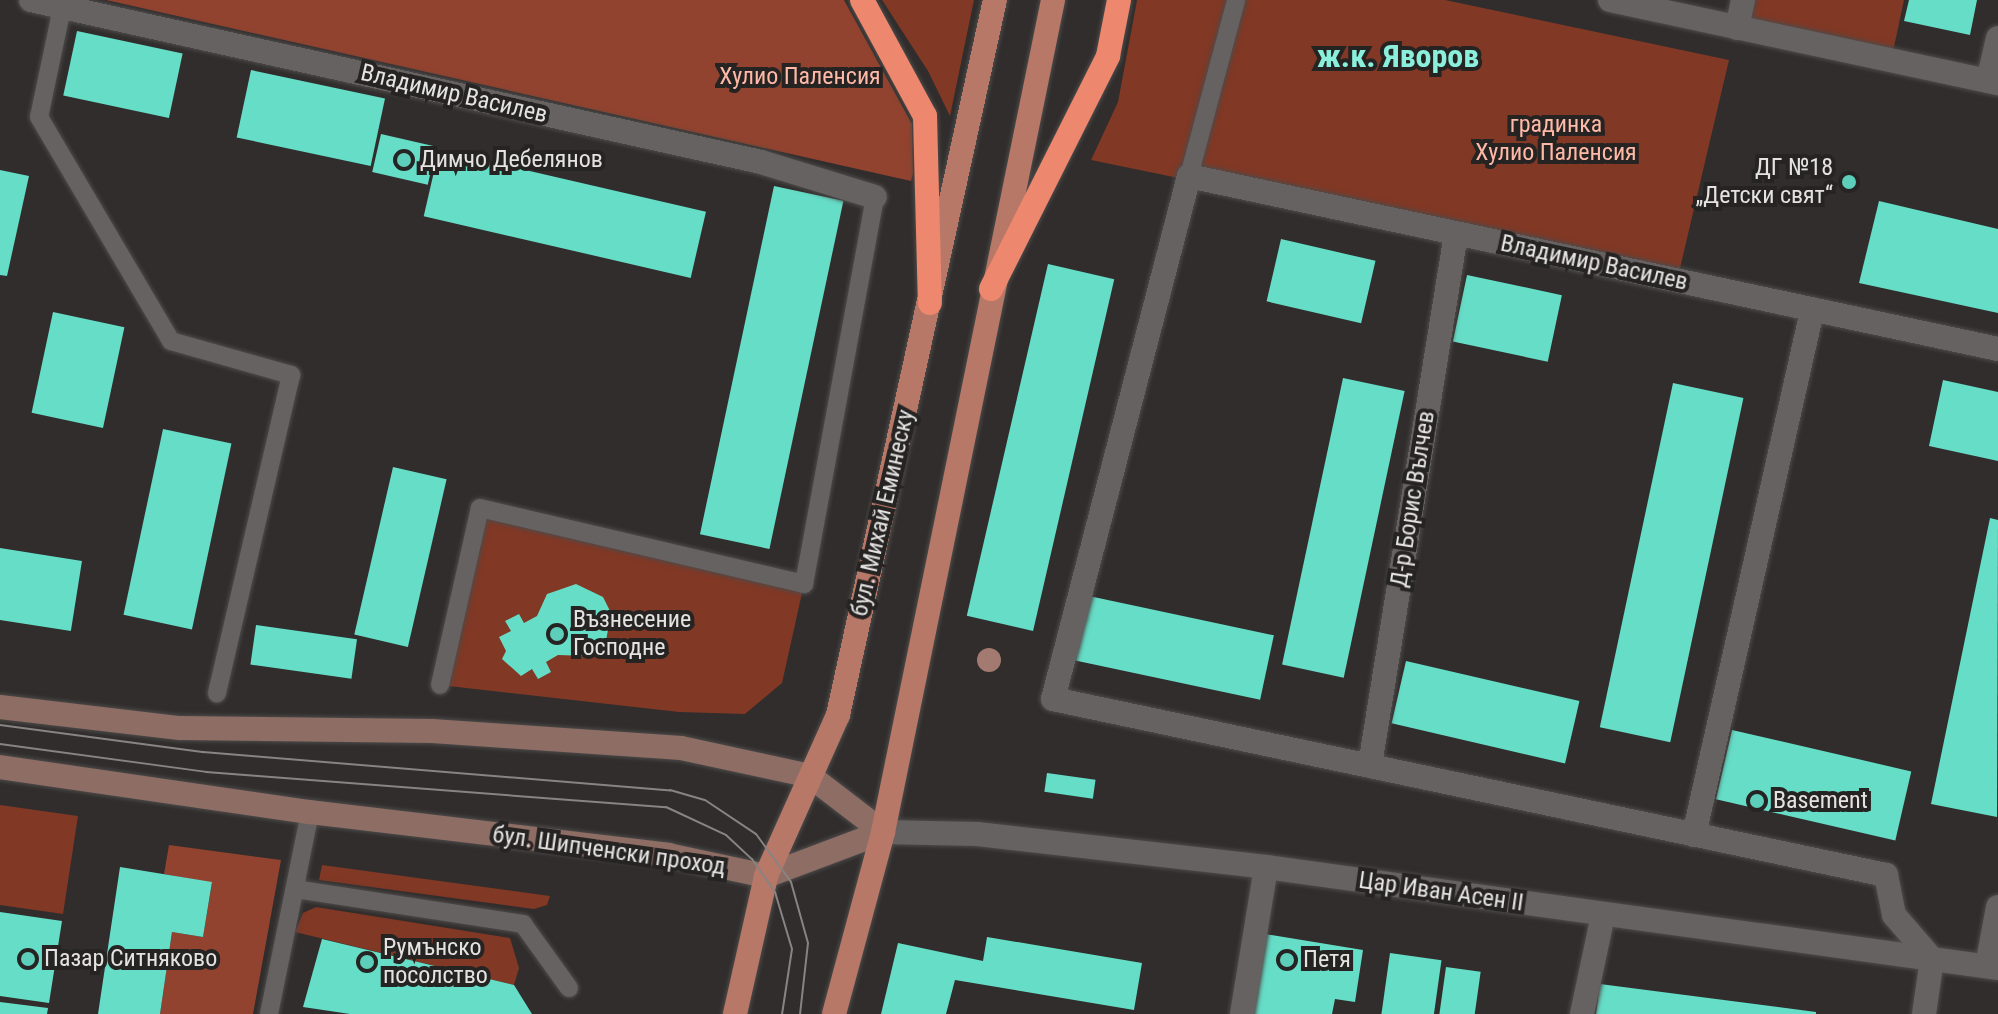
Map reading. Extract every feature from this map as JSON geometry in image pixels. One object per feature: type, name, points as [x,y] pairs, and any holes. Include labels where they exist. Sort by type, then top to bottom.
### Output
[{"type":"highway","points":[[862,0],[925,116],[930,303]]},
{"type":"highway","points":[[991,289],[1108,56],[1119,0]]},
{"type":"main road","name":"бул. Михай Еминеску","points":[[735,1014],[766,876],[838,715],[995,0]]},
{"type":"main road","points":[[834,1014],[883,832],[991,289],[1053,0]]},
{"type":"main road","points":[[0,707],[180,728],[432,731],[681,748],[810,776],[883,832]]},
{"type":"main road","name":"бул. Шипченски проход","points":[[0,767],[310,812],[668,855],[766,876]]},
{"type":"main road","points":[[766,876],[883,832]]},
{"type":"street","name":"Владимир Василев","points":[[31,0],[761,162],[875,197]]},
{"type":"street","points":[[1610,0],[1993,82],[1998,38]]},
{"type":"street","points":[[1737,28],[1743,0]]},
{"type":"street","name":"Владимир Василев","points":[[1189,176],[1998,349]]},
{"type":"street","points":[[1189,176],[1053,699],[1886,875],[1894,915],[1932,959],[1924,1014]]},
{"type":"street","name":"Д-р Борис Вълчев","points":[[1370,765],[1456,234]]},
{"type":"street","points":[[1694,835],[1812,311]]},
{"type":"street","name":"Цар Иван Асен II","points":[[883,832],[977,834],[1266,867],[1992,967]]},
{"type":"street","points":[[1242,1014],[1266,867]]},
{"type":"street","points":[[1992,967],[1998,907]]},
{"type":"street","points":[[1582,1014],[1603,915]]},
{"type":"lane","points":[[1189,176],[1236,0]]},
{"type":"lane","points":[[62,8],[39,117],[171,341],[291,375],[217,694]]},
{"type":"lane","points":[[440,685],[480,508],[804,584],[875,197]]},
{"type":"lane","points":[[269,1014],[310,812]]},
{"type":"lane","points":[[295,889],[523,924],[569,988]]},
{"type":"green space","name":"Хулио Паленсия","points":[[106,0],[844,0],[912,124],[913,174],[911,181]]},
{"type":"green space","points":[[882,0],[974,0],[950,116],[928,71]]},
{"type":"green space","name":"градинка Хулио Паленсия","points":[[1137,0],[1445,0],[1729,60],[1677,281],[1091,160],[1118,102]]},
{"type":"green space","points":[[1743,0],[1904,0],[1891,61],[1737,28]]},
{"type":"green space","points":[[480,508],[804,584],[782,683],[745,714],[679,712],[440,685]]},
{"type":"green space","points":[[0,805],[78,816],[63,914],[0,905]]},
{"type":"green space","points":[[169,845],[281,860],[253,1014],[160,1014],[172,932],[203,937],[212,883],[164,874]]},
{"type":"green space","points":[[322,865],[550,896],[547,905],[534,909],[319,880]]},
{"type":"green space","points":[[316,907],[510,938],[519,968],[514,985],[295,932],[303,913]]},
{"type":"building","points":[[1909,0],[1977,0],[1970,35],[1904,21]]},
{"type":"building","points":[[77,31],[183,53],[169,118],[63,96]]},
{"type":"building","points":[[251,70],[385,98],[371,166],[237,137]]},
{"type":"building","name":"Димчо Дебелянов","points":[[381,134],[437,147],[428,185],[372,172]]},
{"type":"building","points":[[439,150],[706,212],[691,278],[424,216]]},
{"type":"building","points":[[0,170],[29,176],[7,276],[0,275]]},
{"type":"building","points":[[774,186],[843,201],[769,549],[700,534]]},
{"type":"building","points":[[1879,201],[1998,229],[1998,313],[1859,283]]},
{"type":"building","points":[[1281,239],[1376,261],[1361,323],[1267,301]]},
{"type":"building","points":[[1048,264],[1114,279],[1033,631],[967,616]]},
{"type":"building","points":[[1467,275],[1562,295],[1548,362],[1453,342]]},
{"type":"building","points":[[53,312],[124,327],[103,428],[32,413]]},
{"type":"building","points":[[1343,378],[1405,391],[1344,678],[1282,665]]},
{"type":"building","points":[[1943,380],[1998,392],[1998,461],[1929,446]]},
{"type":"building","points":[[1673,383],[1743,398],[1670,742],[1600,727]]},
{"type":"building","points":[[163,429],[231,444],[192,629],[123,615]]},
{"type":"building","points":[[393,467],[447,479],[408,647],[354,635]]},
{"type":"building","points":[[1990,518],[1998,520],[1997,817],[1931,804]]},
{"type":"building","points":[[0,548],[82,561],[71,631],[0,620]]},
{"type":"building","name":"Възнесение Господне","points":[[576,584],[603,597],[611,613],[606,641],[588,656],[558,655],[546,662],[551,672],[538,679],[532,669],[521,676],[502,659],[506,651],[499,637],[511,631],[505,621],[519,614],[524,623],[537,616],[547,594]]},
{"type":"building","points":[[1089,596],[1274,635],[1260,700],[1075,661]]},
{"type":"building","points":[[256,625],[357,639],[351,679],[250,665]]},
{"type":"building","points":[[1406,661],[1579,701],[1565,763],[1392,723]]},
{"type":"building","points":[[1732,730],[1911,771],[1895,841],[1716,799]]},
{"type":"building","points":[[1047,773],[1096,780],[1093,799],[1044,792]]},
{"type":"building","points":[[120,867],[212,882],[203,937],[172,932],[160,1014],[98,1014]]},
{"type":"building","name":"Пазар Ситняково","points":[[0,912],[62,921],[49,1003],[0,996]]},
{"type":"building","points":[[1265,934],[1363,950],[1355,1002],[1335,999],[1332,1014],[1252,1014]]},
{"type":"building","points":[[987,937],[1142,963],[1134,1010],[955,980],[946,1014],[881,1014],[898,943],[983,961]]},
{"type":"building","name":"Румънско посолство","points":[[322,939],[514,985],[532,1014],[350,1014],[303,1007]]},
{"type":"building","points":[[1390,953],[1441,960],[1434,1014],[1381,1014]]},
{"type":"building","points":[[1446,967],[1481,972],[1475,1014],[1439,1014]]},
{"type":"building","points":[[1600,984],[1816,1012],[1816,1014],[1596,1014]]},
{"type":"building","points":[[0,1002],[48,1008],[47,1014],[0,1014]]},
{"type":"tram line","points":[[0,725],[203,752],[670,790],[705,800],[756,834],[791,882],[808,943],[800,1014]]},
{"type":"tram line","points":[[0,744],[206,772],[666,807],[726,835],[752,859],[775,892],[792,949],[782,1014]]},
{"type":"place","name":"Димчо Дебелянов","points":[[404,160]]},
{"type":"place","name":"ДГ №18 „Детски свят“","points":[[1849,182]]},
{"type":"place","name":"Възнесение Господне","points":[[557,634]]},
{"type":"place","name":"Basement","points":[[1757,801]]},
{"type":"place","name":"Пазар Ситняково","points":[[28,959]]},
{"type":"place","name":"Петя","points":[[1287,960]]},
{"type":"place","name":"Румънско посолство","points":[[367,962]]},
{"type":"district","name":"ж.к. Яворов","points":[[1398,56]]}]
